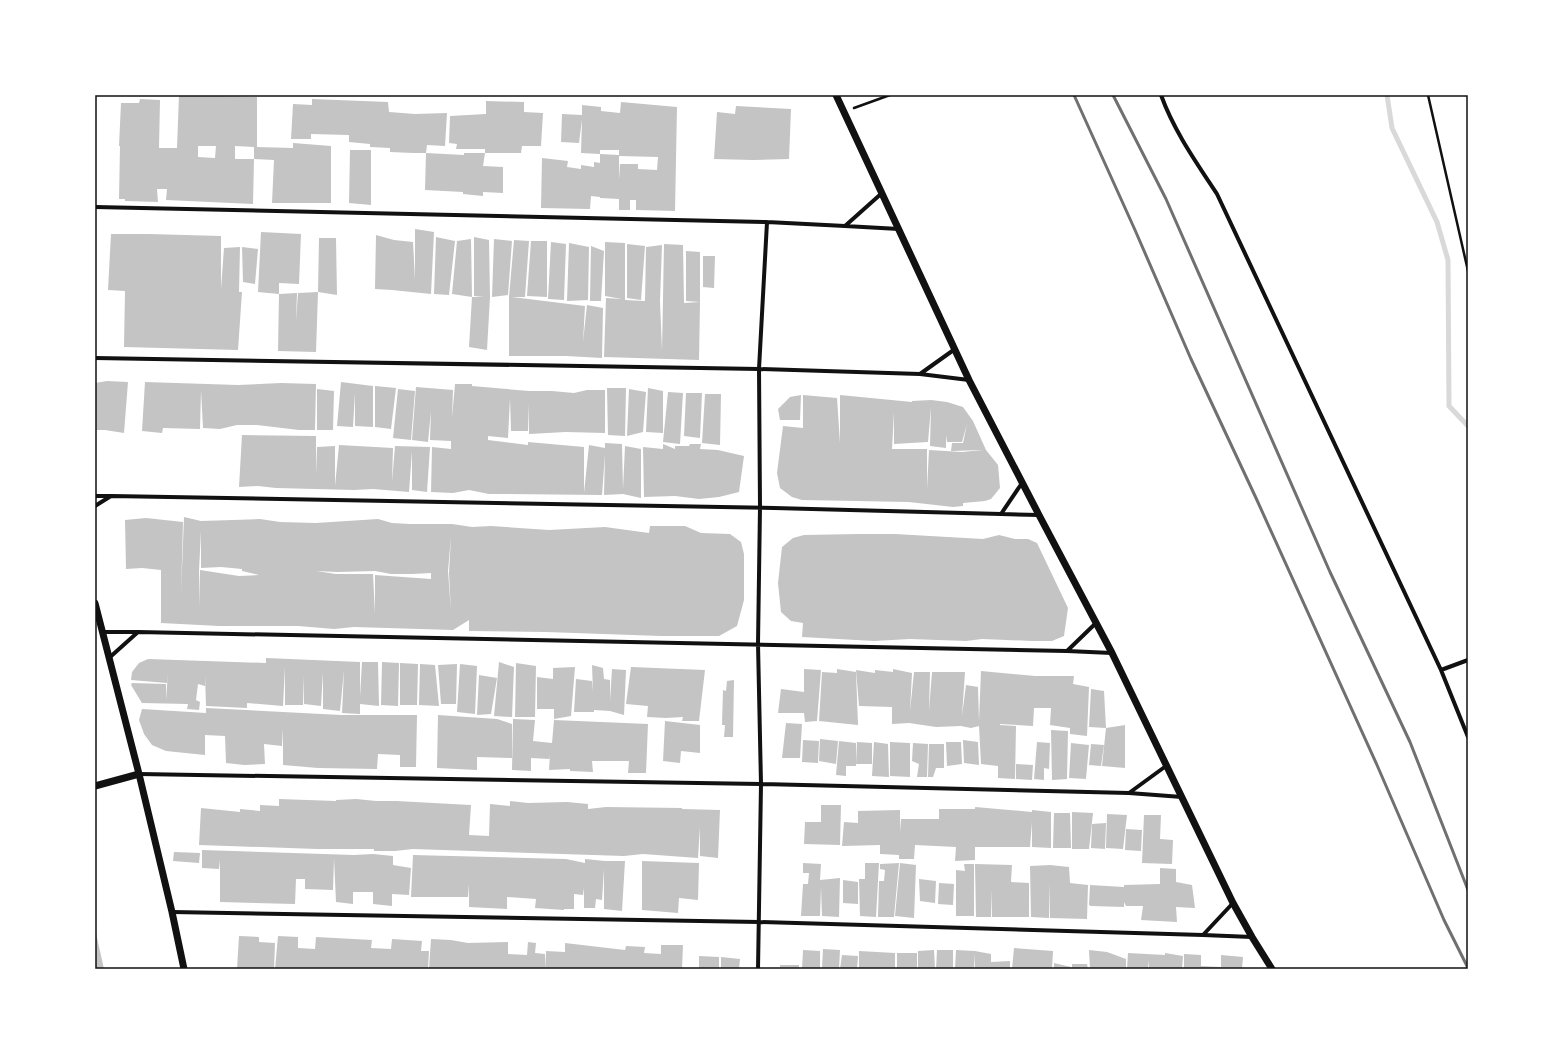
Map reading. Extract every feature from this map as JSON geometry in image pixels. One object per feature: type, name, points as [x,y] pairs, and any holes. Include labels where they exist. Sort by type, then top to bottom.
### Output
[{"type":"street","points":[[836,95],[969,380],[1112,653],[1233,903],[1272,969]]},
{"type":"street","points":[[1161,95],[1168,115],[1188,150],[1217,194],[1441,670],[1468,737]]},
{"type":"street","points":[[845,226],[882,193]]},
{"type":"street","points":[[95,207],[767,222],[898,229]]},
{"type":"street","points":[[758,969],[760,784],[758,644],[760,507],[759,369],[767,222]]},
{"type":"street","points":[[920,374],[955,349]]},
{"type":"street","points":[[95,358],[759,369],[920,374],[969,380]]},
{"type":"street","points":[[1000,514],[1022,483]]},
{"type":"street","points":[[95,496],[760,507],[1039,515]]},
{"type":"street","points":[[95,506],[111,496]]},
{"type":"street","points":[[95,603],[139,774],[184,969]]},
{"type":"street","points":[[1067,651],[1096,623]]},
{"type":"street","points":[[102,632],[758,644],[1112,653]]},
{"type":"street","points":[[109,658],[138,632]]},
{"type":"street","points":[[1441,670],[1468,660]]},
{"type":"street","points":[[1129,793],[1166,766]]},
{"type":"street","points":[[95,786],[139,774],[760,784],[1129,793],[1183,797]]},
{"type":"street","points":[[1203,935],[1233,903]]},
{"type":"street","points":[[172,912],[759,922],[1252,937]]},
{"type":"path","points":[[844,112],[890,95]]},
{"type":"path","points":[[1428,95],[1468,271]]},
{"type":"building","points":[[179,95],[257,97],[257,147],[293,148],[293,143],[331,146],[331,203],[272,203],[274,160],[254,159],[253,204],[166,200],[167,189],[157,189],[158,202],[125,201],[125,199],[119,199],[121,103],[139,103],[140,99],[160,100],[159,148],[177,148]],"holes":[[[198,146],[216,146],[215,158],[198,157]],[[235,146],[254,147],[254,159],[235,159]]]},
{"type":"building","points":[[312,99],[388,102],[389,112],[415,114],[447,113],[445,146],[427,145],[426,153],[390,152],[390,148],[370,147],[370,144],[349,142],[349,135],[311,134],[311,139],[291,139],[293,104],[312,105]]},
{"type":"building","points":[[486,101],[524,102],[524,112],[543,113],[541,146],[522,146],[521,153],[485,153],[485,149],[456,149],[457,144],[449,143],[450,116],[486,114]]},
{"type":"building","points":[[621,102],[677,107],[675,211],[636,210],[636,200],[630,200],[630,210],[619,210],[619,199],[591,196],[590,209],[541,208],[542,158],[568,161],[567,167],[581,169],[581,165],[594,167],[594,162],[600,163],[600,154],[581,153],[582,119],[579,143],[561,142],[562,114],[582,115],[582,105],[601,107],[601,111],[620,113]],"holes":[[[600,150],[619,150],[619,155],[600,154]],[[619,156],[658,157],[657,170],[638,169],[638,164],[620,164],[619,180]]]},
{"type":"building","points":[[736,106],[791,109],[789,159],[714,159],[717,112],[735,114]]},
{"type":"building","points":[[350,150],[371,150],[371,205],[349,203]]},
{"type":"building","points":[[426,153],[464,155],[464,153],[485,153],[483,166],[503,167],[503,193],[483,192],[483,196],[463,194],[463,192],[425,190]]},
{"type":"building","points":[[415,229],[434,232],[431,294],[375,289],[376,235],[394,240],[413,242],[415,280]]},
{"type":"building","points":[[261,232],[301,234],[299,284],[279,283],[279,294],[258,292]]},
{"type":"building","points":[[111,234],[221,236],[221,289],[224,248],[240,247],[239,292],[242,292],[238,350],[124,347],[125,291],[108,290]]},
{"type":"building","points":[[436,237],[455,241],[449,295],[434,294]]},
{"type":"building","points":[[474,237],[489,240],[490,297],[487,350],[469,347],[472,297],[484,297],[474,296]]},
{"type":"building","points":[[319,238],[336,238],[337,295],[318,292]]},
{"type":"building","points":[[471,239],[472,297],[452,294],[457,241]]},
{"type":"building","points":[[494,239],[512,241],[508,295],[492,297]]},
{"type":"building","points":[[514,240],[529,241],[525,297],[512,297],[585,306],[583,342],[587,305],[603,308],[602,358],[566,356],[509,356],[509,297]]},
{"type":"building","points":[[531,241],[547,241],[547,297],[527,296]]},
{"type":"building","points":[[551,242],[566,244],[564,300],[548,299]]},
{"type":"building","points":[[605,242],[625,243],[625,300],[645,301],[646,247],[662,245],[660,301],[662,351],[664,244],[683,245],[684,303],[700,302],[699,360],[604,357],[606,298],[622,299],[605,296]]},
{"type":"building","points":[[569,243],[589,247],[588,300],[567,301]]},
{"type":"building","points":[[627,244],[645,246],[641,300],[627,298]]},
{"type":"building","points":[[591,246],[604,251],[601,301],[590,301]]},
{"type":"building","points":[[242,247],[258,249],[255,284],[243,282]]},
{"type":"building","points":[[686,251],[700,252],[700,302],[686,301]]},
{"type":"building","points":[[703,256],[715,256],[714,288],[703,287]]},
{"type":"building","points":[[318,292],[316,352],[278,351],[279,294],[297,293],[296,322],[298,293]]},
{"type":"building","points":[[107,381],[128,382],[124,433],[95,430],[95,383]]},
{"type":"building","points":[[145,382],[238,385],[281,383],[316,384],[315,430],[299,430],[257,425],[237,425],[220,429],[203,428],[201,390],[200,429],[163,428],[162,433],[142,431]]},
{"type":"building","points":[[341,382],[373,386],[373,427],[355,426],[355,393],[353,427],[337,426]]},
{"type":"building","points":[[455,384],[472,384],[472,386],[529,391],[574,393],[587,390],[605,390],[605,433],[566,432],[529,434],[529,403],[528,431],[511,431],[510,398],[508,438],[488,436],[488,440],[528,445],[528,442],[584,447],[584,493],[589,445],[605,448],[605,443],[622,444],[623,489],[625,446],[641,449],[641,498],[623,494],[604,495],[605,454],[602,495],[489,494],[469,490],[453,493],[431,492],[432,447],[451,449],[451,441],[430,440],[431,411],[428,442],[412,440],[416,387],[453,390],[452,418]]},
{"type":"building","points":[[375,386],[396,388],[391,429],[375,427]]},
{"type":"building","points":[[607,388],[626,388],[625,436],[608,435]]},
{"type":"building","points":[[648,388],[663,391],[663,433],[646,432]]},
{"type":"building","points":[[317,389],[334,391],[333,430],[317,430]]},
{"type":"building","points":[[398,389],[415,391],[411,440],[393,438]]},
{"type":"building","points":[[629,389],[646,392],[643,432],[627,436]]},
{"type":"building","points":[[668,392],[683,393],[680,444],[663,442]]},
{"type":"building","points":[[686,393],[702,393],[700,438],[684,436]]},
{"type":"building","points":[[705,394],[721,394],[720,445],[702,443]]},
{"type":"building","points":[[801,395],[800,420],[780,420],[778,409],[790,397]]},
{"type":"building","points":[[803,395],[837,398],[840,443],[840,395],[912,402],[931,400],[947,402],[963,407],[973,421],[986,450],[998,465],[1000,488],[991,499],[963,503],[963,506],[953,507],[909,502],[802,500],[792,497],[780,488],[777,473],[783,426],[803,428]],"holes":[[[931,407],[930,446],[946,448],[946,435],[947,442],[962,442],[967,424],[963,443],[952,443],[951,451],[983,450],[962,452],[929,450],[927,489],[927,449],[892,449],[894,412],[894,444],[928,442]]]},
{"type":"building","points":[[242,435],[316,436],[316,475],[317,447],[335,446],[335,486],[339,445],[393,448],[392,482],[395,446],[430,447],[427,492],[412,490],[412,451],[409,492],[373,489],[276,488],[258,486],[239,487]]},
{"type":"building","points":[[663,444],[675,449],[675,446],[701,444],[700,449],[718,450],[744,456],[739,492],[719,497],[699,499],[675,496],[644,497],[643,447],[663,449]]},
{"type":"building","points":[[184,517],[201,521],[260,519],[280,522],[316,523],[378,519],[392,523],[452,524],[472,527],[491,526],[549,530],[605,527],[649,533],[650,526],[685,526],[701,533],[730,534],[741,542],[744,554],[744,600],[737,626],[719,636],[469,631],[469,620],[453,630],[354,627],[334,629],[298,626],[219,626],[161,623],[161,570],[142,568],[126,569],[125,520],[146,518],[183,522],[181,594]],"holes":[[[201,531],[201,568],[221,567],[242,569],[242,571],[259,575],[239,576],[200,570],[199,607]],[[451,536],[449,573],[451,611],[448,571]],[[316,571],[375,571],[391,574],[431,573],[431,579],[375,575],[375,614],[373,574],[336,574]]]},
{"type":"building","points":[[895,534],[983,539],[999,535],[1015,539],[1028,539],[1037,543],[1068,608],[1064,636],[1052,641],[982,639],[966,641],[910,639],[874,641],[802,637],[803,623],[791,621],[781,612],[778,583],[782,547],[793,538],[804,535]]},
{"type":"building","points":[[266,658],[360,662],[360,697],[362,662],[378,662],[379,706],[360,704],[360,714],[342,713],[344,670],[340,711],[323,709],[323,672],[321,706],[304,704],[304,675],[303,705],[285,705],[285,667],[283,706],[247,703],[247,708],[206,706],[205,675],[205,686],[198,684],[196,700],[200,702],[199,710],[187,709],[188,704],[142,703],[131,685],[132,683],[166,684],[166,700],[168,672],[167,683],[131,680],[132,672],[139,663],[148,659],[266,663]]},
{"type":"building","points":[[382,662],[399,663],[398,706],[381,705]]},
{"type":"building","points":[[499,662],[514,667],[512,717],[494,716]]},
{"type":"building","points":[[400,663],[418,664],[417,705],[400,705]]},
{"type":"building","points":[[516,663],[536,666],[535,717],[515,717]]},
{"type":"building","points":[[420,664],[435,665],[439,706],[419,705]]},
{"type":"building","points":[[457,664],[456,704],[441,704],[438,665]]},
{"type":"building","points":[[460,664],[477,666],[475,714],[457,712]]},
{"type":"building","points":[[592,665],[603,668],[604,679],[610,680],[610,701],[612,669],[626,670],[624,715],[610,711],[594,710],[594,712],[574,712],[576,679],[592,681],[593,692]]},
{"type":"building","points":[[575,667],[571,716],[554,719],[554,709],[537,709],[537,677],[553,679],[553,668]]},
{"type":"building","points":[[631,667],[705,670],[699,721],[682,721],[683,717],[647,717],[648,706],[626,704]]},
{"type":"building","points":[[804,669],[821,670],[817,721],[805,722],[804,713],[778,713],[781,689],[804,692]]},
{"type":"building","points":[[837,669],[856,672],[858,725],[819,721],[822,672],[837,673]]},
{"type":"building","points":[[893,669],[912,673],[910,711],[914,672],[930,672],[929,711],[932,672],[965,672],[962,716],[966,685],[978,687],[979,721],[981,671],[1035,676],[1074,676],[1073,684],[1089,687],[1087,736],[1070,734],[1070,728],[1050,725],[1051,708],[1034,708],[1033,726],[1000,724],[1016,726],[1015,779],[998,778],[998,766],[981,764],[979,726],[971,728],[961,726],[936,727],[909,723],[892,724],[892,707],[859,706],[856,670],[875,673],[875,670],[893,672]]},
{"type":"building","points":[[479,675],[497,678],[491,714],[477,715]]},
{"type":"building","points":[[734,680],[733,737],[724,737],[725,725],[722,725],[723,690],[726,691],[727,681]]},
{"type":"building","points":[[1091,689],[1104,691],[1106,728],[1089,727]]},
{"type":"building","points":[[206,708],[341,715],[417,715],[416,767],[400,767],[400,755],[378,754],[377,769],[318,768],[283,765],[283,728],[282,746],[264,744],[265,764],[244,765],[226,763],[225,736],[205,735],[205,755],[166,751],[152,745],[144,734],[139,720],[142,709],[206,713]]},
{"type":"building","points":[[438,715],[497,719],[512,724],[512,758],[477,757],[477,770],[437,768]]},
{"type":"building","points":[[513,719],[535,720],[533,741],[552,743],[554,720],[648,724],[646,773],[628,773],[629,761],[592,761],[593,772],[570,771],[570,769],[549,770],[550,759],[531,758],[531,771],[512,770]]},
{"type":"building","points":[[665,721],[700,725],[700,753],[681,751],[680,763],[663,761]]},
{"type":"building","points":[[786,723],[802,724],[800,758],[782,758]]},
{"type":"building","points":[[1125,725],[1125,768],[1102,766],[1106,728]]},
{"type":"building","points":[[1051,730],[1068,731],[1067,779],[1052,780]]},
{"type":"building","points":[[820,739],[838,741],[836,764],[819,761]]},
{"type":"building","points":[[803,740],[819,741],[818,763],[802,762]]},
{"type":"building","points":[[963,740],[978,742],[979,765],[964,763]]},
{"type":"building","points":[[839,741],[856,743],[856,766],[846,766],[846,776],[836,775]]},
{"type":"building","points":[[857,742],[872,743],[872,764],[856,764]]},
{"type":"building","points":[[874,742],[888,744],[889,777],[872,776]]},
{"type":"building","points":[[890,742],[910,743],[910,777],[890,776]]},
{"type":"building","points":[[946,742],[961,742],[962,764],[947,766]]},
{"type":"building","points":[[1037,742],[1050,743],[1049,769],[1044,768],[1044,780],[1034,779]]},
{"type":"building","points":[[913,743],[928,744],[927,777],[917,777],[919,764],[912,761]]},
{"type":"building","points":[[1071,743],[1089,745],[1086,779],[1069,778]]},
{"type":"building","points":[[929,744],[944,744],[944,768],[936,768],[933,777],[928,777]]},
{"type":"building","points":[[1091,744],[1104,745],[1101,766],[1089,765]]},
{"type":"building","points":[[1016,764],[1033,765],[1032,780],[1016,779]]},
{"type":"building","points":[[279,799],[336,801],[356,799],[471,805],[469,835],[489,836],[490,804],[510,806],[510,801],[528,803],[567,802],[588,804],[588,809],[606,807],[720,810],[718,858],[700,856],[700,827],[698,858],[643,854],[624,856],[413,849],[374,851],[374,849],[317,849],[199,845],[201,808],[240,812],[240,809],[260,811],[260,805],[279,806]]},
{"type":"building","points":[[821,805],[841,805],[840,845],[804,844],[805,822],[821,822]]},
{"type":"building","points":[[975,807],[1032,812],[1032,810],[1051,812],[1051,848],[1032,847],[1032,822],[1030,847],[975,847],[975,860],[955,861],[956,847],[915,845],[914,859],[899,859],[899,855],[880,854],[880,845],[842,846],[844,822],[858,823],[858,811],[900,810],[900,832],[901,819],[939,819],[939,809],[975,809]]},
{"type":"building","points":[[1072,812],[1093,813],[1089,849],[1072,849]]},
{"type":"building","points":[[1054,813],[1070,813],[1071,848],[1053,848]]},
{"type":"building","points":[[1107,814],[1127,815],[1123,849],[1106,848]]},
{"type":"building","points":[[1144,815],[1161,815],[1160,839],[1173,840],[1172,864],[1142,863]]},
{"type":"building","points":[[1106,823],[1105,849],[1091,848],[1092,824]]},
{"type":"building","points":[[1126,829],[1142,830],[1141,851],[1125,850]]},
{"type":"building","points":[[202,850],[354,855],[373,854],[393,856],[393,865],[411,868],[409,895],[392,894],[392,906],[373,904],[373,892],[353,892],[353,904],[336,902],[334,858],[333,890],[305,889],[305,879],[296,879],[295,904],[220,902],[220,860],[219,869],[202,868]]},
{"type":"building","points":[[174,852],[200,853],[199,863],[173,861]]},
{"type":"building","points":[[413,855],[566,859],[585,863],[585,859],[625,861],[622,911],[604,909],[604,869],[602,900],[596,899],[595,908],[584,908],[584,888],[583,895],[574,894],[574,909],[564,910],[535,908],[536,899],[507,897],[507,909],[469,907],[469,884],[468,897],[411,897]]},
{"type":"building","points":[[642,861],[699,863],[698,900],[679,898],[678,913],[642,910]]},
{"type":"building","points":[[803,863],[821,864],[820,880],[840,878],[839,917],[822,916],[821,887],[820,916],[801,916],[803,884],[808,884],[809,873],[803,873]]},
{"type":"building","points":[[865,863],[879,863],[876,917],[860,916],[859,879],[865,879]]},
{"type":"building","points":[[899,863],[894,917],[878,917],[879,881],[884,881],[885,870],[880,869],[880,864]]},
{"type":"building","points":[[900,863],[916,865],[914,918],[895,916]]},
{"type":"building","points":[[964,864],[974,864],[974,916],[956,916],[956,870],[965,871]]},
{"type":"building","points":[[975,864],[1012,865],[1011,882],[1029,883],[1029,917],[992,917],[992,889],[991,917],[976,917]]},
{"type":"building","points":[[1050,865],[1069,867],[1070,883],[1088,885],[1087,919],[1050,918],[1050,882],[1049,918],[1031,917],[1030,866]]},
{"type":"building","points":[[1160,868],[1176,869],[1176,882],[1192,885],[1195,908],[1176,907],[1177,922],[1141,920],[1143,906],[1126,906],[1124,902],[1124,907],[1089,905],[1090,885],[1124,887],[1124,885],[1160,884]]},
{"type":"building","points":[[919,879],[936,881],[935,903],[920,901]]},
{"type":"building","points":[[843,880],[858,882],[858,904],[843,903]]},
{"type":"building","points":[[939,883],[954,884],[953,905],[938,904]]},
{"type":"building","points":[[96,933],[104,969],[95,969]]},
{"type":"building","points":[[239,936],[259,937],[259,942],[275,943],[274,969],[237,969]]},
{"type":"building","points":[[278,936],[298,937],[298,948],[315,949],[316,937],[372,940],[371,948],[391,949],[392,939],[422,941],[421,951],[429,951],[428,969],[275,969]]},
{"type":"building","points":[[431,939],[468,943],[508,942],[508,954],[527,955],[528,942],[536,943],[535,953],[545,954],[546,969],[429,969]]},
{"type":"building","points":[[565,943],[625,950],[626,946],[645,947],[644,953],[661,954],[661,945],[683,945],[682,969],[546,969],[546,951],[565,952]]},
{"type":"building","points":[[1014,948],[1053,951],[1052,969],[1012,969]]},
{"type":"building","points":[[823,949],[840,950],[839,969],[822,969]]},
{"type":"building","points":[[803,950],[820,951],[820,969],[802,969]]},
{"type":"building","points":[[934,950],[935,969],[918,969],[918,951]]},
{"type":"building","points":[[937,950],[953,950],[953,969],[936,969]]},
{"type":"building","points":[[956,950],[991,954],[991,962],[1010,961],[1010,969],[975,969],[975,954],[974,969],[955,969]]},
{"type":"building","points":[[1089,950],[1107,952],[1126,959],[1126,969],[1090,969]]},
{"type":"building","points":[[859,951],[895,953],[895,969],[859,969]]},
{"type":"building","points":[[897,953],[917,953],[917,969],[897,969]]},
{"type":"building","points":[[1128,953],[1165,955],[1165,953],[1183,956],[1182,969],[1149,969],[1148,960],[1148,969],[1127,969]]},
{"type":"building","points":[[1184,954],[1201,955],[1201,966],[1221,967],[1221,955],[1243,957],[1242,969],[1184,969]]},
{"type":"building","points":[[842,955],[858,956],[857,969],[840,969]]},
{"type":"building","points":[[699,956],[719,957],[719,969],[699,969]]},
{"type":"building","points":[[721,957],[740,959],[739,969],[721,969]]},
{"type":"building","points":[[1054,963],[1071,967],[1071,969],[1054,969]]},
{"type":"building","points":[[1072,964],[1087,964],[1088,969],[1072,969]]},
{"type":"building","points":[[780,965],[799,965],[799,969],[780,969]]},
{"type":"waterway","points":[[1387,95],[1392,128],[1437,222],[1448,260],[1449,406],[1468,426]]},
{"type":"railway","points":[[1074,95],[1191,359],[1256,498],[1377,765],[1444,920],[1468,968]]},
{"type":"railway","points":[[1113,95],[1166,199],[1330,572],[1410,742],[1468,890]]}]
